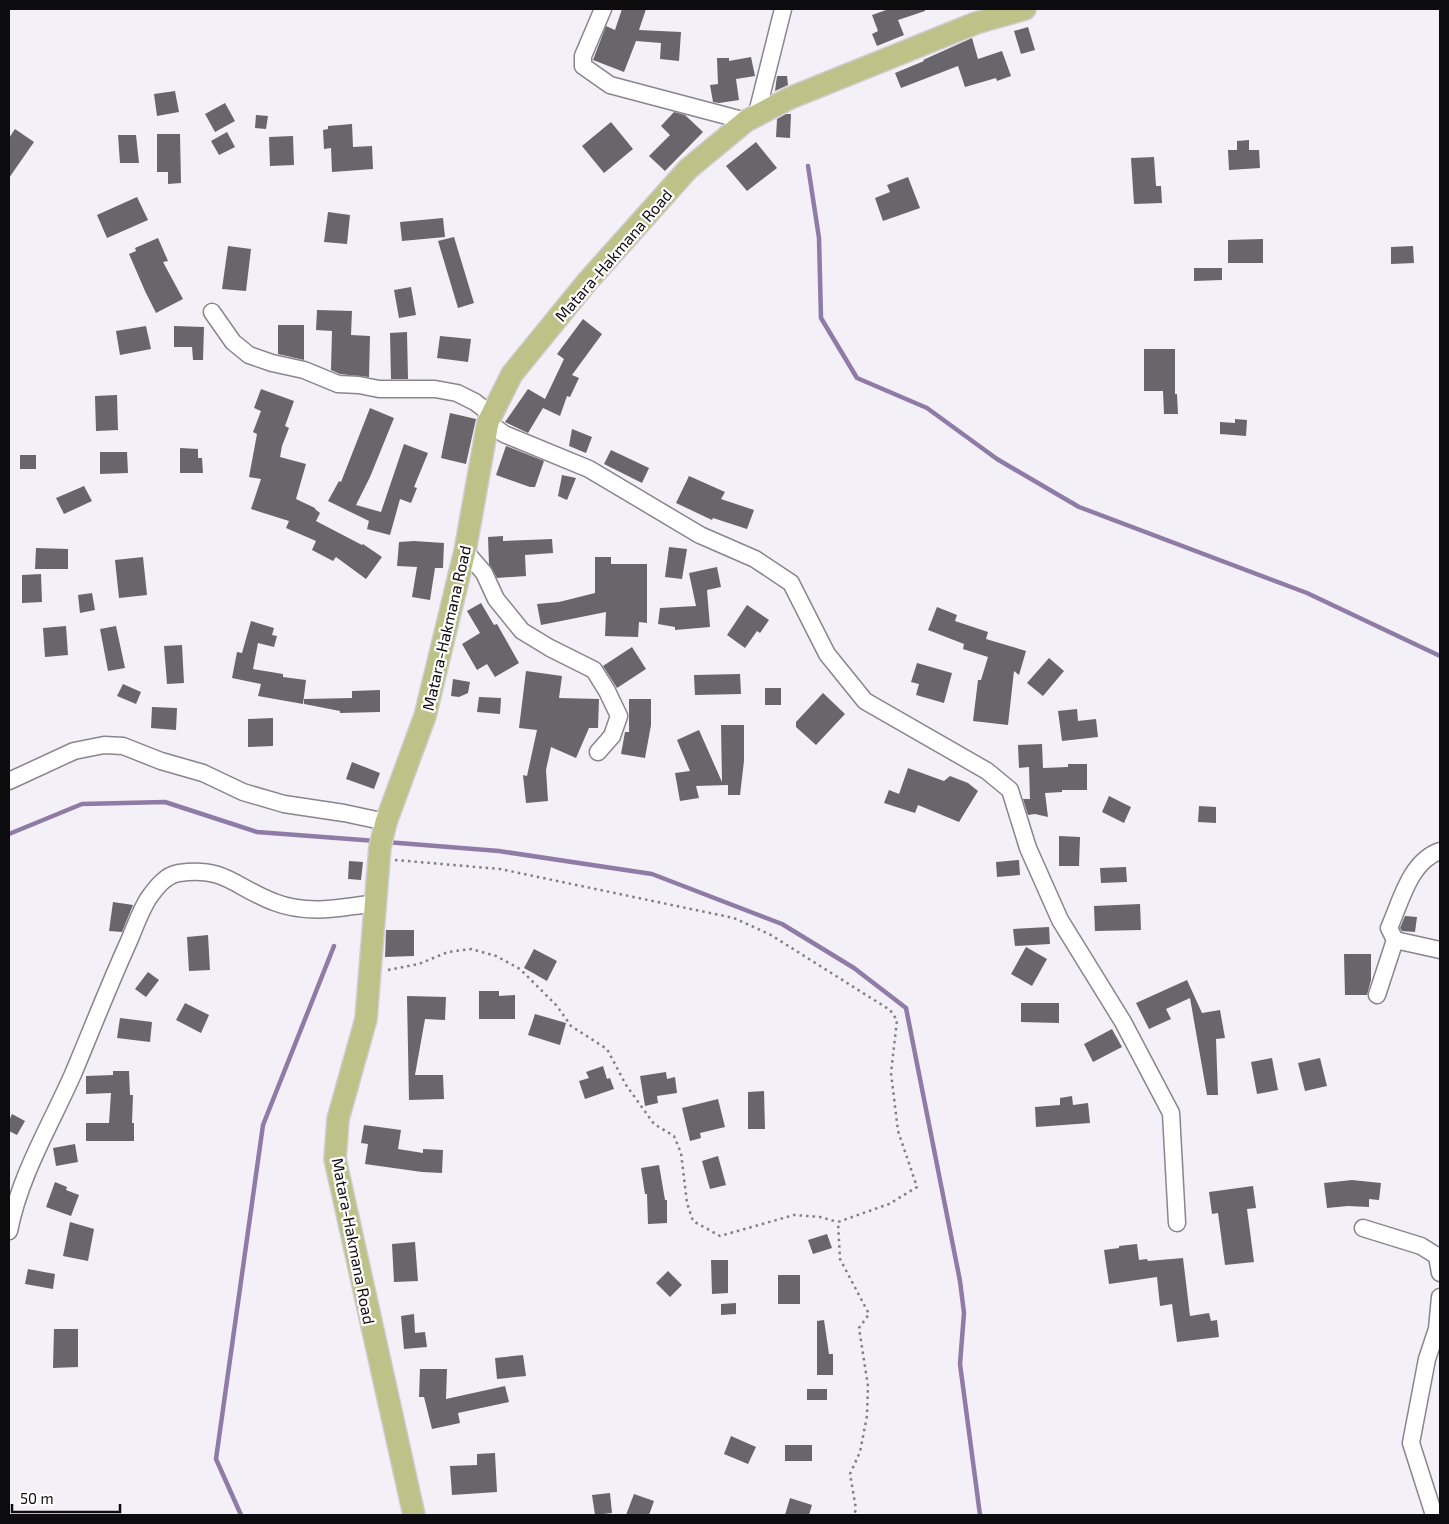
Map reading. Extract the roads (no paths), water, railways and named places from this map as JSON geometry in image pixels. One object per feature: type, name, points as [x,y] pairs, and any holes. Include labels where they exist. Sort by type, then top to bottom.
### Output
[{"type":"main road","name":"Matara-Hakmana Road","points":[[414,1515],[335,1158],[338,1119],[366,1019],[379,853],[386,822],[425,716],[465,551],[490,418],[512,374],[587,282],[688,169],[751,119],[790,98],[967,27],[1025,9]]},
{"type":"street","points":[[603,9],[583,56],[583,66],[610,85],[751,119],[783,9]]},
{"type":"street","points":[[212,312],[233,342],[249,355],[272,363],[304,370],[338,384],[359,385],[379,389],[435,389],[458,392],[475,402],[504,434],[589,469],[700,535],[755,559],[790,583],[827,654],[865,701],[988,771],[1010,790],[1028,848],[1060,920],[1123,1022],[1171,1113],[1177,1223]]},
{"type":"street","points":[[465,551],[484,573],[496,599],[522,631],[550,648],[594,670],[607,691],[618,716],[612,736],[598,752]]},
{"type":"street","points":[[9,781],[74,751],[104,745],[123,746],[161,761],[203,773],[243,792],[284,804],[344,813],[386,822]]},
{"type":"street","points":[[1377,995],[1395,940],[1390,928],[1413,873],[1422,862],[1435,852],[1440,851]]},
{"type":"street","points":[[9,1231],[22,1184],[72,1075],[110,982],[148,900],[160,882],[176,873],[199,871],[215,873],[231,879],[274,902],[312,911],[375,902]]},
{"type":"street","points":[[1395,940],[1440,950]]},
{"type":"street","points":[[1363,1228],[1421,1246],[1437,1256],[1440,1273]]},
{"type":"street","points":[[1434,1515],[1411,1443],[1426,1359],[1439,1329],[1440,1297]]},
{"type":"waterway","points":[[808,166],[819,238],[821,318],[857,378],[927,408],[997,459],[1079,507],[1307,593],[1440,656]]},
{"type":"waterway","points":[[9,834],[82,804],[165,802],[257,832],[376,841]]},
{"type":"waterway","points":[[386,842],[499,851],[652,874],[782,924],[854,968],[906,1008],[960,1281],[964,1313],[960,1364],[980,1515]]},
{"type":"waterway","points":[[241,1515],[216,1459],[263,1125],[334,946]]}]
